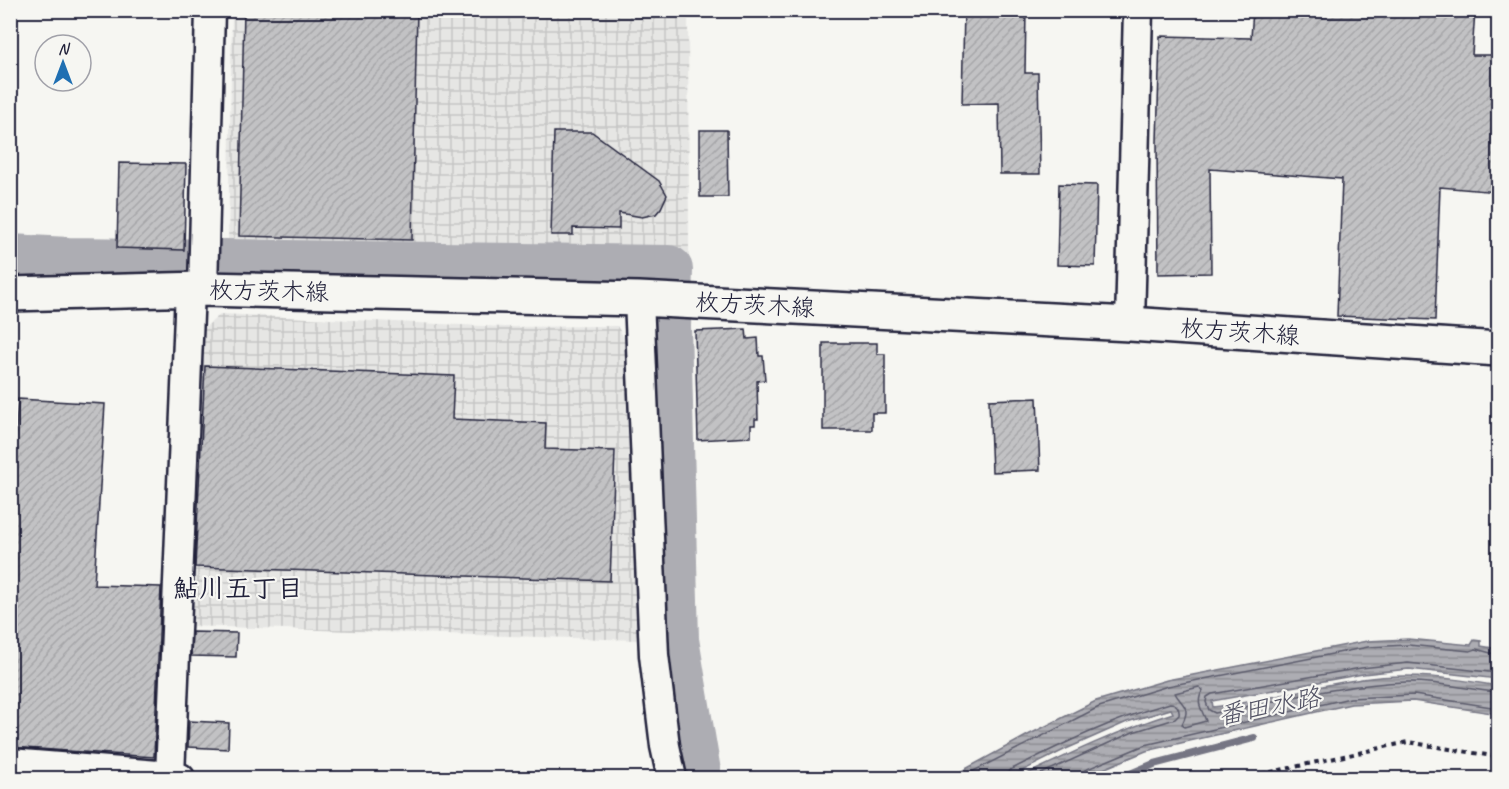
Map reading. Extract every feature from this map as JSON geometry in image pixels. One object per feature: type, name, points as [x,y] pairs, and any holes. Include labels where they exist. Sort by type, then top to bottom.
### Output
[{"type":"main road","name":"枚方茨木線","points":[[10,294],[196,290],[645,299],[1130,324],[1498,349]]},
{"type":"street","points":[[10,763],[175,777],[210,10]]},
{"type":"street","points":[[1130,324],[1138,10]]},
{"type":"street","points":[[645,299],[654,655],[665,746],[672,778]]},
{"type":"path","points":[[1245,778],[1408,742],[1498,757]]},
{"type":"shaded area","points":[[232,11],[688,11],[689,255],[228,248]]},
{"type":"shaded area","points":[[221,314],[505,327],[617,326],[627,342],[637,488],[637,640],[188,626],[183,575],[204,328]]},
{"type":"water","name":"番田水路","points":[[1408,639],[1471,645],[1474,640],[1481,641],[1481,646],[1498,649],[1498,679],[1409,669],[1363,674],[1212,701],[1213,707],[1250,702],[1362,679],[1413,676],[1447,678],[1498,686],[1498,714],[1413,701],[1351,704],[1146,751],[1082,778],[1019,778],[1075,751],[1173,713],[1171,709],[1127,722],[1008,778],[949,778],[1096,701],[1167,680],[1367,641]]},
{"type":"building","points":[[244,10],[417,10],[412,240],[239,236]]},
{"type":"building","points":[[964,10],[1026,10],[1025,73],[1038,73],[1040,174],[1000,174],[999,103],[962,104]]},
{"type":"building","points":[[1253,10],[1475,10],[1472,55],[1498,55],[1498,192],[1440,187],[1435,320],[1337,316],[1342,179],[1210,169],[1211,273],[1158,274],[1157,142],[1160,36],[1251,38]]},
{"type":"building","points":[[700,130],[727,130],[728,197],[700,197]]},
{"type":"building","points":[[554,132],[592,132],[659,181],[667,195],[661,208],[656,214],[642,217],[619,213],[619,229],[573,228],[573,235],[551,235]]},
{"type":"building","points":[[119,163],[186,164],[184,250],[117,248]]},
{"type":"building","points":[[1059,184],[1097,185],[1095,266],[1057,265]]},
{"type":"building","points":[[746,329],[747,339],[758,338],[759,356],[763,356],[765,380],[757,381],[758,419],[755,419],[755,425],[751,425],[751,437],[698,440],[695,331]]},
{"type":"building","points":[[823,343],[877,343],[877,354],[885,354],[885,413],[872,413],[872,430],[823,430]]},
{"type":"building","points":[[205,366],[454,376],[452,419],[546,423],[545,449],[615,451],[610,581],[195,567]]},
{"type":"building","points":[[1037,398],[1040,470],[992,472],[989,400]]},
{"type":"building","points":[[18,399],[105,404],[94,585],[161,587],[154,757],[10,747],[10,523]]},
{"type":"building","points":[[192,632],[237,633],[236,657],[191,656]]},
{"type":"building","points":[[189,721],[229,723],[228,749],[188,747]]},
{"type":"waterway","points":[[10,259],[68,262],[668,270],[666,326],[674,640],[697,778]]},
{"type":"waterway","points":[[1121,778],[1154,764],[1254,738]]},
{"type":"district","name":"鮎川五丁目","points":[[238,588]]}]
